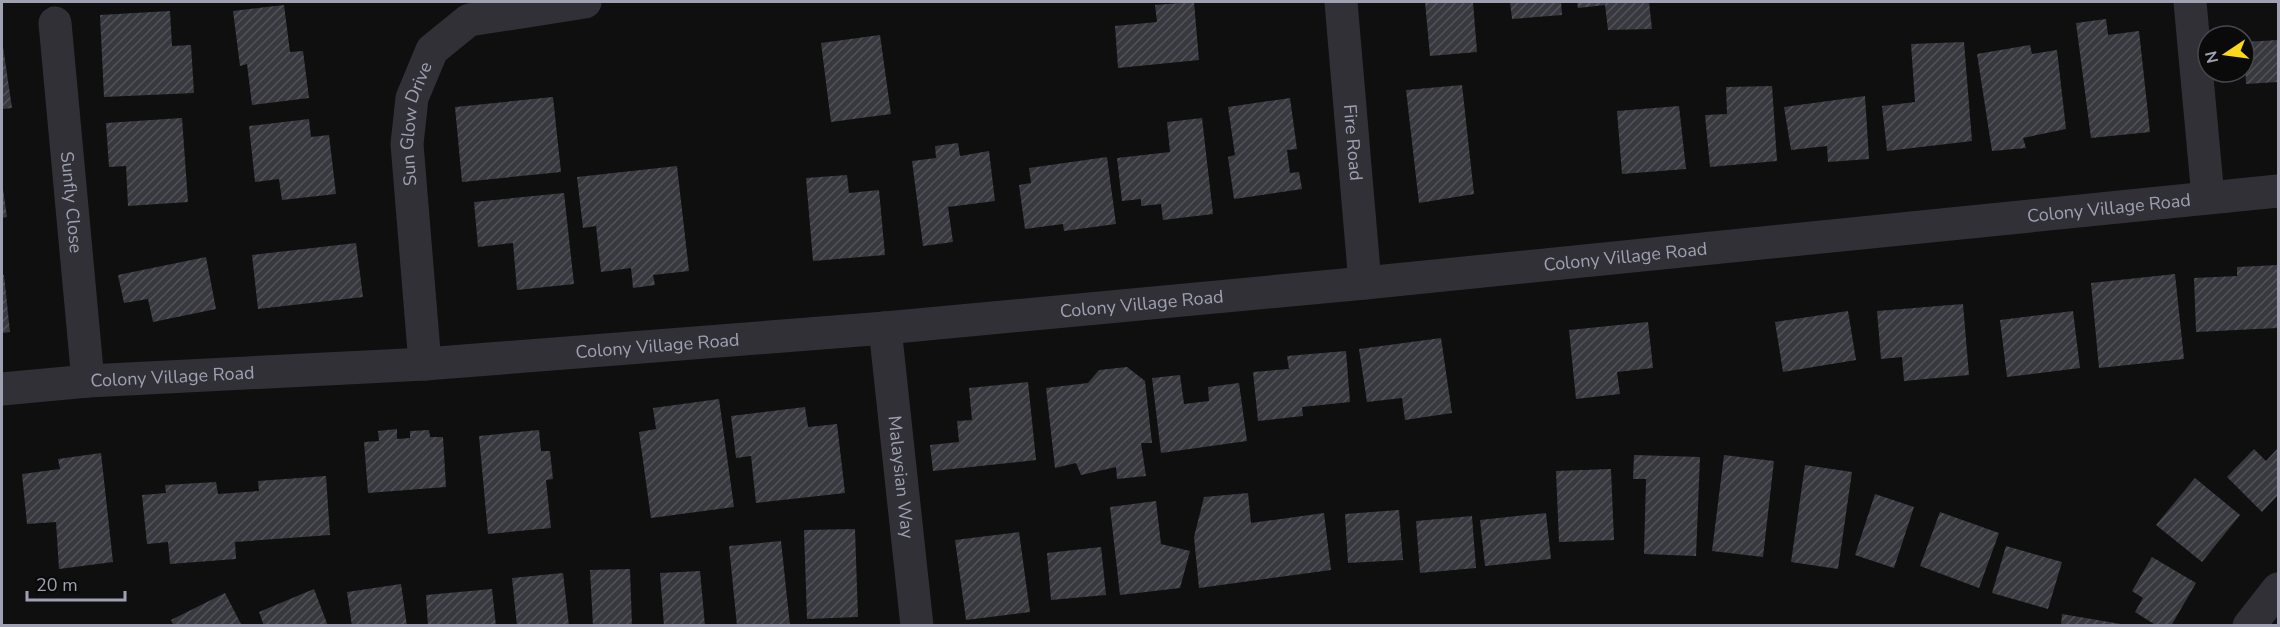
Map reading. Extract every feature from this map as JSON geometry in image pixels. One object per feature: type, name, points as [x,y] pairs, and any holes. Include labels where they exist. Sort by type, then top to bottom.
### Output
[{"type":"street","name":"Sun Glow Drive","points":[[425,364],[407,144],[412,98],[432,50],[469,20],[585,2]]},
{"type":"street","name":"Fire Road","points":[[1341,2],[1365,284]]},
{"type":"street","points":[[2190,2],[2208,197]]},
{"type":"street","name":"Sunfly Close","points":[[56,23],[88,381]]},
{"type":"street","name":"Colony Village Road","points":[[2,389],[88,381],[425,364],[885,328],[1365,284],[2278,191]]},
{"type":"street","name":"Malaysian Way","points":[[885,328],[917,626]]},
{"type":"street","points":[[2249,626],[2278,589]]},
{"type":"building","points":[[1194,2],[1199,60],[1118,68],[1115,26],[1157,22],[1155,5]]},
{"type":"building","points":[[1425,2],[1473,2],[1477,52],[1430,56]]},
{"type":"building","points":[[1510,2],[1561,2],[1562,15],[1512,19]]},
{"type":"building","points":[[1577,2],[1649,2],[1652,29],[1608,30],[1605,5],[1578,8]]},
{"type":"building","points":[[284,5],[290,52],[303,51],[309,98],[252,105],[247,64],[240,66],[233,11]]},
{"type":"building","points":[[170,11],[172,46],[191,45],[194,93],[104,97],[100,15]]},
{"type":"building","points":[[2106,19],[2108,35],[2139,31],[2150,132],[2091,138],[2076,23]]},
{"type":"building","points":[[880,35],[891,114],[831,122],[821,43]]},
{"type":"building","points":[[2,40],[12,108],[2,109]]},
{"type":"building","points":[[2278,40],[2278,82],[2256,83],[2256,41]]},
{"type":"building","points":[[1964,42],[1972,141],[1887,151],[1882,106],[1915,102],[1911,44]]},
{"type":"building","points":[[2030,45],[2032,54],[2057,50],[2066,129],[2023,138],[2026,148],[1992,151],[1977,54]]},
{"type":"building","points":[[1462,85],[1474,194],[1419,203],[1406,90]]},
{"type":"building","points":[[1772,86],[1777,161],[1710,167],[1705,115],[1727,114],[1726,87]]},
{"type":"building","points":[[1865,96],[1869,159],[1828,162],[1827,146],[1791,150],[1784,107]]},
{"type":"building","points":[[553,97],[561,172],[462,182],[455,107]]},
{"type":"building","points":[[1290,98],[1297,149],[1287,150],[1290,173],[1299,172],[1302,189],[1234,199],[1228,157],[1235,155],[1228,107]]},
{"type":"building","points":[[1679,106],[1686,169],[1622,174],[1617,111]]},
{"type":"building","points":[[182,118],[188,202],[128,206],[126,166],[109,167],[106,123]]},
{"type":"building","points":[[1202,118],[1213,214],[1163,220],[1161,204],[1141,206],[1141,199],[1122,201],[1117,158],[1170,152],[1167,122]]},
{"type":"building","points":[[309,119],[311,137],[329,135],[336,194],[282,200],[279,179],[255,182],[249,126]]},
{"type":"building","points":[[958,143],[960,156],[989,151],[995,201],[948,207],[953,242],[923,246],[912,161],[936,158],[935,146]]},
{"type":"building","points":[[1107,157],[1116,224],[1064,231],[1063,224],[1025,229],[1019,185],[1031,183],[1029,168]]},
{"type":"building","points":[[677,166],[689,271],[653,275],[655,285],[633,288],[631,268],[601,272],[596,226],[583,228],[577,177]]},
{"type":"building","points":[[847,175],[849,193],[879,190],[885,255],[813,261],[806,178]]},
{"type":"building","points":[[2,182],[7,217],[2,218]]},
{"type":"building","points":[[564,193],[574,284],[517,290],[513,243],[478,247],[474,202]]},
{"type":"building","points":[[356,243],[363,297],[258,309],[252,255]]},
{"type":"building","points":[[206,257],[216,309],[153,322],[148,299],[124,303],[118,275]]},
{"type":"building","points":[[2278,265],[2278,328],[2196,332],[2194,278],[2237,276],[2237,267]]},
{"type":"building","points":[[2175,274],[2184,359],[2099,368],[2091,283]]},
{"type":"building","points":[[2,275],[4,275],[10,332],[2,333]]},
{"type":"building","points":[[1963,304],[1969,375],[1904,381],[1902,357],[1881,359],[1877,311]]},
{"type":"building","points":[[1848,311],[1856,360],[1783,372],[1775,322]]},
{"type":"building","points":[[2073,311],[2080,368],[2007,377],[2000,320]]},
{"type":"building","points":[[1648,322],[1653,368],[1617,372],[1620,394],[1576,399],[1569,330]]},
{"type":"building","points":[[1441,338],[1452,413],[1405,420],[1402,398],[1367,402],[1359,349]]},
{"type":"building","points":[[1346,351],[1350,402],[1302,407],[1303,416],[1258,421],[1253,372],[1289,369],[1287,356]]},
{"type":"building","points":[[1127,367],[1145,381],[1152,443],[1141,443],[1146,476],[1117,479],[1116,467],[1081,475],[1076,463],[1055,468],[1046,388],[1088,383],[1099,370]]},
{"type":"building","points":[[1180,375],[1184,404],[1209,401],[1208,387],[1239,383],[1247,441],[1161,453],[1152,378]]},
{"type":"building","points":[[1028,382],[1036,460],[933,471],[930,445],[959,442],[957,421],[972,420],[969,388]]},
{"type":"building","points":[[719,399],[734,507],[651,518],[639,432],[656,429],[653,408]]},
{"type":"building","points":[[805,407],[808,427],[837,424],[845,493],[756,503],[751,456],[736,458],[731,416]]},
{"type":"building","points":[[397,429],[397,439],[410,438],[410,431],[429,430],[430,437],[443,437],[446,487],[368,493],[364,442],[379,441],[378,431]]},
{"type":"building","points":[[539,430],[541,451],[550,451],[553,479],[546,480],[551,528],[488,534],[479,436]]},
{"type":"building","points":[[2278,448],[2278,495],[2262,512],[2227,477],[2254,449],[2266,461]]},
{"type":"building","points":[[101,453],[113,562],[59,569],[56,522],[27,524],[22,474],[60,469],[58,459]]},
{"type":"building","points":[[1634,455],[1700,457],[1696,556],[1644,554],[1646,479],[1633,479]]},
{"type":"building","points":[[1724,455],[1774,461],[1763,557],[1712,551]]},
{"type":"building","points":[[1805,465],[1852,472],[1838,569],[1791,562]]},
{"type":"building","points":[[1611,469],[1614,540],[1559,542],[1556,471]]},
{"type":"building","points":[[326,476],[330,535],[235,542],[236,559],[170,564],[168,542],[147,544],[142,495],[166,493],[165,485],[216,482],[218,494],[259,491],[258,481]]},
{"type":"building","points":[[2195,478],[2240,515],[2202,562],[2156,525]]},
{"type":"building","points":[[1248,493],[1251,523],[1324,513],[1331,570],[1199,588],[1194,537],[1204,497]]},
{"type":"building","points":[[1875,494],[1914,507],[1894,568],[1855,555]]},
{"type":"building","points":[[1156,501],[1161,544],[1190,551],[1180,588],[1120,595],[1110,507]]},
{"type":"building","points":[[1399,510],[1403,560],[1348,563],[1345,514]]},
{"type":"building","points":[[1940,512],[1999,533],[1979,588],[1920,566]]},
{"type":"building","points":[[1546,513],[1551,559],[1485,566],[1480,520]]},
{"type":"building","points":[[1472,516],[1476,568],[1420,573],[1416,521]]},
{"type":"building","points":[[855,529],[858,617],[807,619],[804,530]]},
{"type":"building","points":[[1019,532],[1030,612],[966,620],[955,540]]},
{"type":"building","points":[[781,541],[790,626],[737,626],[729,546]]},
{"type":"building","points":[[2006,546],[2062,562],[2048,609],[1992,593]]},
{"type":"building","points":[[1101,547],[1106,595],[1051,600],[1047,553]]},
{"type":"building","points":[[2152,557],[2196,583],[2171,626],[2157,626],[2135,612],[2143,598],[2132,591]]},
{"type":"building","points":[[630,569],[632,626],[593,626],[590,570]]},
{"type":"building","points":[[700,571],[705,626],[664,626],[660,573]]},
{"type":"building","points":[[563,573],[569,626],[517,626],[512,578]]},
{"type":"building","points":[[401,584],[407,626],[352,626],[347,592]]},
{"type":"building","points":[[314,589],[328,626],[264,626],[259,612]]},
{"type":"building","points":[[492,589],[496,626],[428,626],[426,595]]},
{"type":"building","points":[[225,593],[242,626],[174,626],[171,620]]},
{"type":"building","points":[[2062,614],[2121,624],[2121,626],[2061,626]]}]
